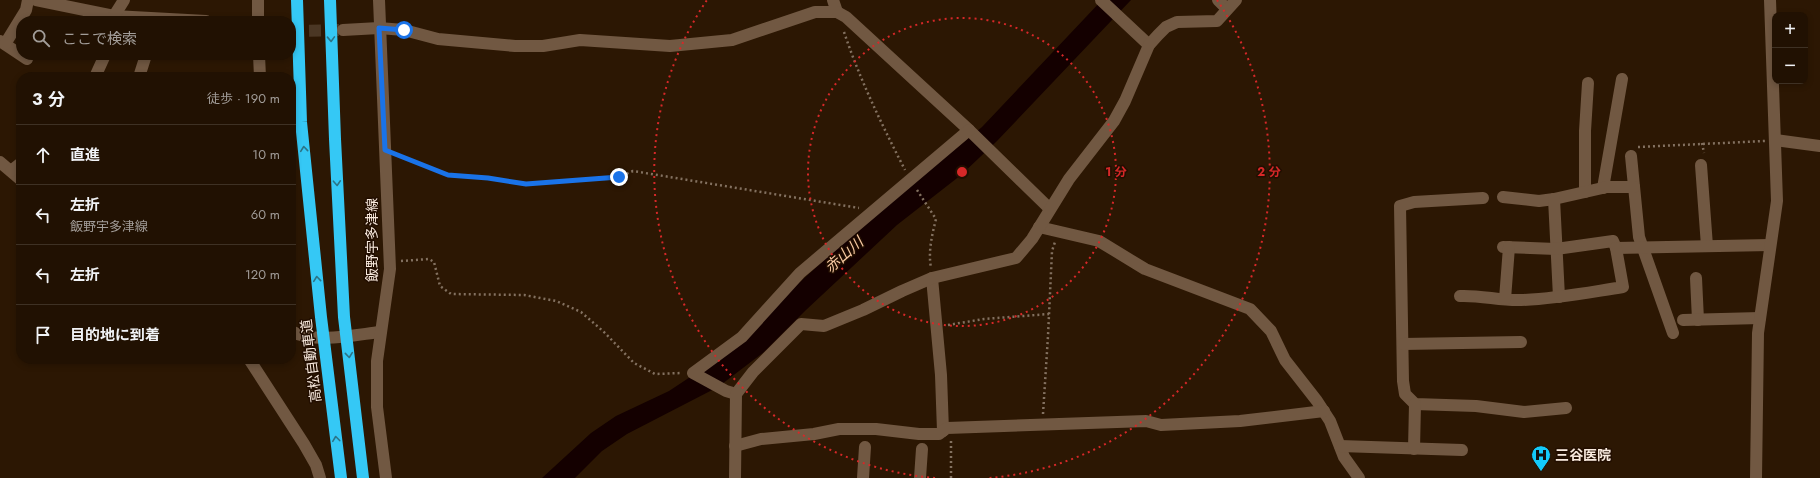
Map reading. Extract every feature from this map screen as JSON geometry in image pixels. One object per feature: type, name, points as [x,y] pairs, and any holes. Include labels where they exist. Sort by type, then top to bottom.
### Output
[{"type":"highway","name":"高松自動車道","points":[[297,0],[301,122],[321,317],[341,478]]},
{"type":"highway","points":[[330,0],[344,316],[363,478]]},
{"type":"street","points":[[22,16],[26,10],[28,0]]},
{"type":"street","points":[[36,0],[101,16]]},
{"type":"street","points":[[115,16],[124,0]]},
{"type":"street","points":[[258,0],[258,16]]},
{"type":"street","name":"飯野宇多津線","points":[[379,0],[390,262],[377,361],[377,407],[386,478]]},
{"type":"street","points":[[833,0],[837,12]]},
{"type":"street","points":[[1101,0],[1149,46]]},
{"type":"street","points":[[1218,0],[1227,9]]},
{"type":"street","points":[[731,392],[801,324],[824,326],[932,278],[1016,258],[1032,239],[1069,179],[1114,121],[1125,101],[1149,46],[1166,27],[1178,22],[1217,21],[1236,0]]},
{"type":"street","points":[[1756,478],[1758,333],[1776,201],[1770,0]]},
{"type":"street","points":[[344,30],[379,28],[404,30],[438,39],[515,46],[543,46],[580,40],[670,46],[732,40],[815,12],[837,12],[846,17],[969,130],[1050,210]]},
{"type":"street","points":[[16,24],[2,43],[16,52]]},
{"type":"street","points":[[97,72],[103,60]]},
{"type":"street","points":[[141,72],[144,60]]},
{"type":"street","points":[[259,60],[260,72]]},
{"type":"street","points":[[1603,188],[1622,79]]},
{"type":"street","points":[[1585,192],[1585,131],[1588,82]]},
{"type":"street","points":[[731,392],[693,373],[742,337],[800,273],[969,130]]},
{"type":"street","points":[[1775,140],[1820,146]]},
{"type":"street","points":[[1632,152],[1639,237],[1673,333]]},
{"type":"street","points":[[0,162],[16,176]]},
{"type":"street","points":[[1701,165],[1707,246]]},
{"type":"street","points":[[11,171],[16,166]]},
{"type":"street","points":[[1503,197],[1539,201],[1603,188],[1634,187]]},
{"type":"street","points":[[1483,198],[1414,202],[1400,206],[1402,344],[1405,394],[1415,404],[1476,406],[1524,412],[1566,408]]},
{"type":"street","points":[[1554,199],[1559,297]]},
{"type":"street","points":[[1039,227],[1099,241],[1145,269],[1250,309],[1271,331],[1285,360],[1324,411],[1344,457],[1359,478]]},
{"type":"street","points":[[1460,296],[1476,295],[1520,300],[1559,297],[1623,287],[1616,248],[1613,241],[1556,249],[1506,247],[1505,298]]},
{"type":"street","points":[[1616,248],[1770,245]]},
{"type":"street","points":[[932,278],[947,429]]},
{"type":"street","points":[[1696,278],[1698,320]]},
{"type":"street","points":[[1683,320],[1760,318]]},
{"type":"street","points":[[296,334],[312,338],[380,332]]},
{"type":"street","points":[[1402,344],[1521,342]]},
{"type":"street","points":[[252,364],[304,444],[316,465],[320,478]]},
{"type":"street","points":[[731,392],[736,446],[735,478]]},
{"type":"street","points":[[1414,449],[1415,404]]},
{"type":"street","points":[[736,446],[761,439],[814,434],[840,429],[876,429],[919,434],[939,434],[947,429],[1146,421],[1161,425],[1240,421],[1324,411]]},
{"type":"street","points":[[1340,446],[1462,450]]},
{"type":"street","points":[[864,478],[865,447]]},
{"type":"street","points":[[920,478],[922,449]]},
{"type":"path","points":[[837,12],[854,60],[872,103],[910,180],[936,219],[931,239],[929,258],[932,278]]},
{"type":"path","points":[[1632,152],[1680,144],[1775,140]]},
{"type":"path","points":[[385,150],[448,175],[488,178],[526,184],[619,177],[633,171],[874,210]]},
{"type":"path","points":[[1042,425],[1052,251],[1060,232]]},
{"type":"path","points":[[390,262],[428,259],[434,262],[440,286],[451,294],[524,295],[556,301],[581,312],[604,332],[634,363],[655,374],[693,373]]},
{"type":"path","points":[[937,327],[984,319],[1049,314]]},
{"type":"path","points":[[947,429],[951,478]]},
{"type":"water","name":"赤山川","points":[[1102,0],[1131,0],[997,141],[961,175],[897,225],[806,310],[764,352],[718,387],[627,434],[602,451],[575,478],[542,478],[591,433],[616,416],[669,391],[731,350],[790,291],[883,207],[982,127]]},
{"type":"tunnel","points":[[296,31],[340,30]]},
{"type":"place","name":"三谷医院","points":[[1541,472]]},
{"type":"route","points":[[404,30],[379,28],[385,150],[448,175],[488,178],[526,184],[619,177]]}]
